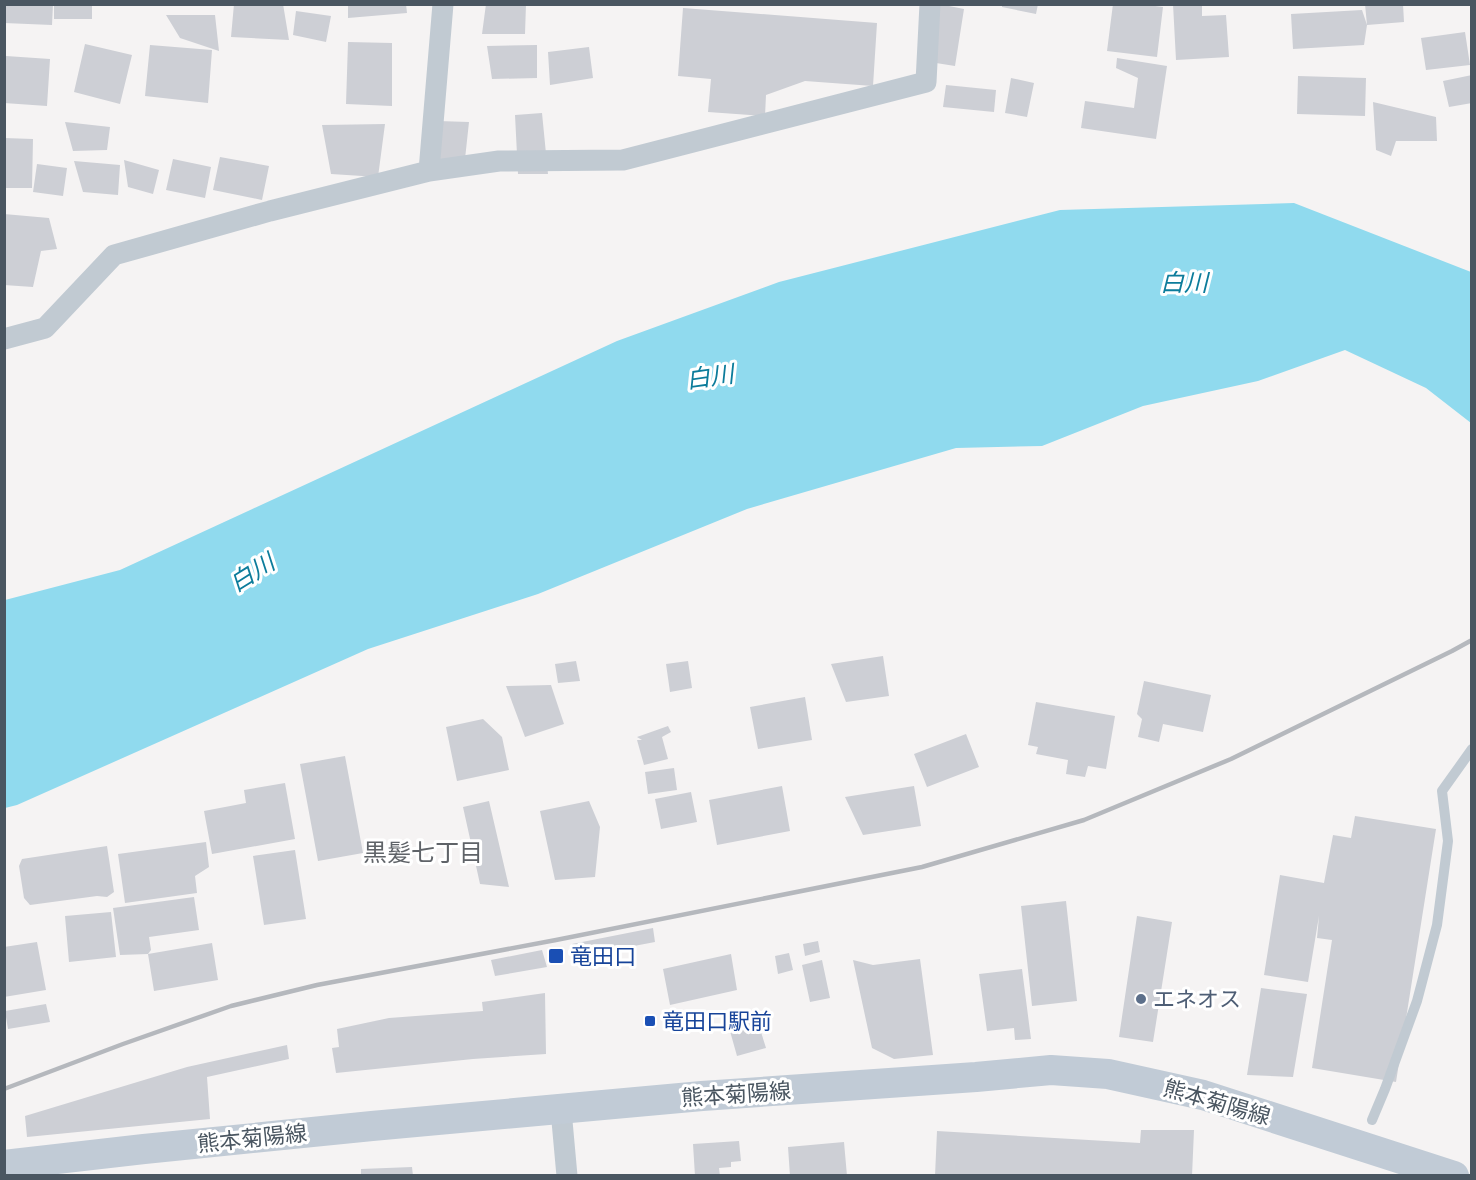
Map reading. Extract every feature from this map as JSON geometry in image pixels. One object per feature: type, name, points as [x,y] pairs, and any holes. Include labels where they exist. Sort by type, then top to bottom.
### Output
[{"type":"main road","name":"熊本菊陽線","points":[[4,1165],[247,1138],[702,1096],[1051,1070],[1108,1074],[1203,1095],[1454,1176]]},
{"type":"street","points":[[429,171],[443,4]]},
{"type":"street","points":[[4,339],[45,328],[114,255],[270,211],[429,171],[499,161],[623,160],[926,82],[930,4]]},
{"type":"street","points":[[561,1110],[567,1176]]},
{"type":"lane","points":[[1372,1120],[1417,1001],[1437,925],[1448,841],[1442,791],[1472,749]]},
{"type":"water","name":"白川","points":[[1294,203],[1471,272],[1471,423],[1426,388],[1345,350],[1258,381],[1143,406],[1042,446],[956,448],[747,509],[538,594],[368,649],[17,805],[5,808],[5,600],[120,570],[617,341],[779,282],[1060,210]]},
{"type":"building","points":[[5,4],[53,4],[52,25],[4,23]]},
{"type":"building","points":[[54,4],[92,4],[92,19],[54,19]]},
{"type":"building","points":[[234,4],[283,4],[289,40],[231,37]]},
{"type":"building","points":[[348,4],[406,4],[407,13],[348,18]]},
{"type":"building","points":[[486,4],[526,4],[525,34],[482,34]]},
{"type":"building","points":[[939,4],[964,9],[955,66],[917,60]]},
{"type":"building","points":[[1002,4],[1038,4],[1036,14],[1002,7]]},
{"type":"building","points":[[1113,4],[1163,7],[1157,57],[1107,51]]},
{"type":"building","points":[[1173,4],[1202,4],[1202,16],[1226,15],[1229,57],[1176,60]]},
{"type":"building","points":[[1365,4],[1403,4],[1404,22],[1367,25]]},
{"type":"building","points":[[683,8],[877,23],[873,86],[805,81],[766,95],[765,116],[708,112],[711,79],[678,76]]},
{"type":"building","points":[[1362,10],[1367,25],[1364,45],[1293,49],[1291,14]]},
{"type":"building","points":[[296,11],[331,16],[326,42],[293,35]]},
{"type":"building","points":[[166,15],[215,15],[219,51],[180,38]]},
{"type":"building","points":[[1465,32],[1470,65],[1426,70],[1421,38]]},
{"type":"building","points":[[348,42],[392,43],[392,106],[346,104]]},
{"type":"building","points":[[85,44],[132,55],[120,104],[74,92]]},
{"type":"building","points":[[150,45],[212,50],[208,103],[145,96]]},
{"type":"building","points":[[537,45],[537,78],[492,79],[487,46]]},
{"type":"building","points":[[589,47],[593,78],[550,85],[548,52]]},
{"type":"building","points":[[6,56],[50,59],[47,106],[4,103]]},
{"type":"building","points":[[1117,58],[1167,66],[1156,139],[1081,128],[1085,101],[1134,108],[1138,78],[1116,68]]},
{"type":"building","points":[[1472,75],[1472,103],[1449,107],[1443,81]]},
{"type":"building","points":[[1298,76],[1366,78],[1365,116],[1297,114]]},
{"type":"building","points":[[1011,78],[1034,83],[1027,117],[1005,113]]},
{"type":"building","points":[[946,85],[996,90],[994,112],[943,107]]},
{"type":"building","points":[[1373,102],[1436,117],[1437,141],[1396,141],[1391,156],[1376,150]]},
{"type":"building","points":[[542,113],[548,174],[518,174],[515,115]]},
{"type":"building","points":[[438,121],[469,122],[465,159],[435,162]]},
{"type":"building","points":[[65,122],[110,127],[107,150],[73,151]]},
{"type":"building","points":[[385,124],[378,177],[331,174],[322,125]]},
{"type":"building","points":[[4,138],[33,139],[32,188],[4,188]]},
{"type":"building","points":[[220,157],[269,166],[262,200],[213,190]]},
{"type":"building","points":[[173,159],[211,167],[205,198],[166,190]]},
{"type":"building","points":[[124,160],[159,170],[153,194],[128,187]]},
{"type":"building","points":[[74,161],[120,165],[118,195],[83,192]]},
{"type":"building","points":[[37,164],[67,168],[63,196],[33,192]]},
{"type":"building","points":[[4,214],[49,218],[57,249],[41,251],[33,287],[4,285]]},
{"type":"building","points":[[883,656],[889,696],[846,702],[831,664]]},
{"type":"building","points":[[576,661],[580,681],[558,683],[555,664]]},
{"type":"building","points":[[688,661],[692,688],[670,692],[666,664]]},
{"type":"building","points":[[1144,681],[1211,695],[1203,732],[1163,724],[1159,742],[1138,737],[1142,719],[1137,714]]},
{"type":"building","points":[[551,685],[564,724],[525,737],[506,686]]},
{"type":"building","points":[[805,697],[812,740],[758,749],[750,707]]},
{"type":"building","points":[[1036,702],[1115,716],[1106,769],[1088,766],[1085,777],[1066,774],[1068,760],[1036,754],[1038,747],[1028,745]]},
{"type":"building","points":[[483,719],[502,737],[509,770],[457,781],[446,727]]},
{"type":"building","points":[[668,726],[671,732],[662,737],[668,759],[644,765],[637,740],[642,740],[637,737]]},
{"type":"building","points":[[966,734],[979,767],[927,787],[914,754]]},
{"type":"building","points":[[345,756],[363,853],[318,861],[300,764]]},
{"type":"building","points":[[674,768],[677,790],[648,794],[645,772]]},
{"type":"building","points":[[285,783],[295,839],[212,854],[204,811],[246,803],[244,790]]},
{"type":"building","points":[[782,786],[790,831],[717,845],[709,800]]},
{"type":"building","points":[[914,786],[921,826],[863,835],[845,797]]},
{"type":"building","points":[[691,792],[697,822],[661,829],[655,799]]},
{"type":"building","points":[[489,801],[509,887],[480,884],[463,807]]},
{"type":"building","points":[[589,801],[600,827],[595,877],[555,880],[540,811]]},
{"type":"building","points":[[1355,816],[1436,829],[1396,1082],[1312,1068],[1332,940],[1317,938],[1319,916],[1308,982],[1264,975],[1280,875],[1324,883],[1333,835],[1351,838]]},
{"type":"building","points":[[206,842],[209,867],[195,876],[197,893],[125,903],[118,854]]},
{"type":"building","points":[[107,846],[114,892],[107,897],[97,896],[30,905],[24,898],[19,866],[22,859]]},
{"type":"building","points":[[295,850],[306,919],[264,925],[253,856]]},
{"type":"building","points":[[194,897],[199,930],[149,937],[151,950],[148,954],[120,955],[113,908]]},
{"type":"building","points":[[1066,901],[1077,1001],[1032,1006],[1021,906]]},
{"type":"building","points":[[111,912],[116,957],[69,962],[65,916]]},
{"type":"building","points":[[1137,916],[1172,922],[1153,1042],[1119,1037]]},
{"type":"building","points":[[653,928],[655,942],[576,957],[572,944]]},
{"type":"building","points":[[818,941],[820,952],[805,956],[803,944]]},
{"type":"building","points":[[37,942],[46,990],[4,997],[4,947]]},
{"type":"building","points":[[212,943],[218,980],[154,991],[148,954]]},
{"type":"building","points":[[542,950],[547,967],[495,976],[491,960]]},
{"type":"building","points":[[789,953],[793,970],[778,974],[775,956]]},
{"type":"building","points":[[731,954],[737,990],[670,1005],[663,969]]},
{"type":"building","points":[[920,959],[933,1055],[894,1059],[872,1048],[853,960],[873,965]]},
{"type":"building","points":[[822,960],[830,998],[810,1002],[802,965]]},
{"type":"building","points":[[1022,969],[1031,1039],[1015,1040],[1014,1028],[987,1031],[979,974]]},
{"type":"building","points":[[1261,988],[1307,994],[1293,1077],[1247,1075]]},
{"type":"building","points":[[545,993],[546,1054],[336,1073],[332,1048],[339,1047],[337,1029],[389,1018],[483,1011],[482,1002]]},
{"type":"building","points":[[46,1004],[50,1022],[8,1029],[5,1011]]},
{"type":"building","points":[[756,1016],[766,1048],[737,1056],[728,1024]]},
{"type":"building","points":[[287,1045],[289,1059],[207,1077],[210,1119],[27,1137],[25,1116],[187,1067]]},
{"type":"building","points":[[1141,1130],[1194,1130],[1192,1176],[935,1176],[937,1131],[1140,1143]]},
{"type":"building","points":[[739,1141],[741,1161],[731,1162],[731,1167],[719,1168],[720,1176],[695,1176],[693,1144]]},
{"type":"building","points":[[844,1142],[847,1176],[790,1176],[788,1147]]},
{"type":"building","points":[[412,1167],[413,1176],[361,1176],[361,1169]]},
{"type":"railway","points":[[4,1089],[231,1006],[317,985],[922,867],[1084,820],[1231,759],[1472,640]]},
{"type":"place","name":"竜田口","points":[[556,956]]},
{"type":"place","name":"エネオス","points":[[1141,999]]},
{"type":"place","name":"竜田口駅前","points":[[650,1021]]},
{"type":"district","name":"黒髪七丁目","points":[[423,853]]}]
